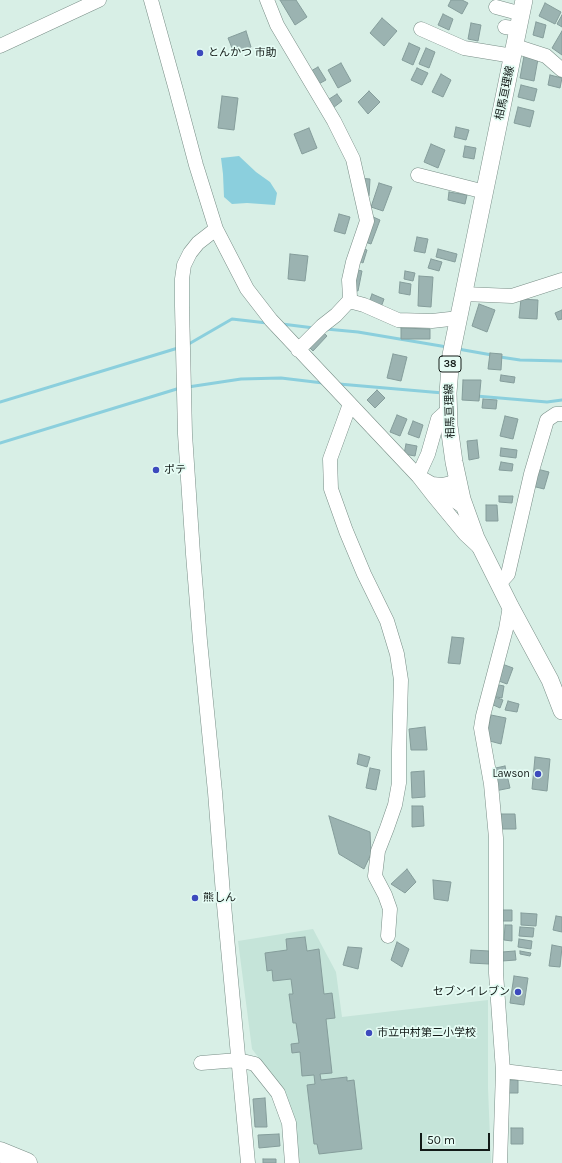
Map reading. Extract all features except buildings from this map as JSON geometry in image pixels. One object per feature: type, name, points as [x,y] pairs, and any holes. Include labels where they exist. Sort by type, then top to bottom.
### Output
[{"type":"highway","points":[[0,1152],[27,1163]]},
{"type":"main road","name":"相馬亘理線","points":[[518,18],[514,51],[451,355],[448,393],[449,426],[462,499],[476,538],[510,606],[550,680],[562,711]]},
{"type":"street","points":[[0,46],[99,0]]},
{"type":"street","points":[[151,0],[196,166],[216,229],[247,289],[270,320],[418,476],[465,534],[482,550]]},
{"type":"street","points":[[267,0],[277,25],[334,121],[353,159],[367,221],[353,262],[349,280],[349,301],[298,350]]},
{"type":"street","points":[[496,7],[518,18]]},
{"type":"street","points":[[421,29],[464,48],[514,51],[546,56],[562,70]]},
{"type":"street","points":[[418,175],[485,192]]},
{"type":"street","points":[[216,229],[198,243],[190,253],[184,265],[182,279],[182,306],[185,434],[193,562],[248,1163]]},
{"type":"street","points":[[464,294],[512,296],[562,280]]},
{"type":"street","points":[[349,301],[364,305],[398,320],[432,321],[459,318]]},
{"type":"street","points":[[350,404],[330,459],[331,489],[364,574],[387,621],[397,654],[401,680],[398,750],[399,783],[395,805],[378,852],[375,876],[385,895],[390,909],[388,936]]},
{"type":"street","points":[[418,476],[428,454],[438,419],[448,410]]},
{"type":"street","points":[[499,584],[508,574],[531,474],[547,420],[556,414],[562,414]]},
{"type":"street","points":[[418,476],[432,484],[465,508]]},
{"type":"street","points":[[432,484],[442,485],[451,483],[458,478]]},
{"type":"street","points":[[500,1163],[502,1072],[496,973],[496,838],[491,784],[481,728],[510,606]]},
{"type":"street","points":[[201,1063],[238,1060],[255,1064],[278,1093],[289,1123],[292,1163]]},
{"type":"street","points":[[502,1072],[562,1078]]},
{"type":"shaded area","name":"市立中村第二小学校","points":[[313,929],[336,972],[342,1017],[488,1000],[488,1088],[491,1163],[298,1163],[280,1086],[252,1049],[238,941]]},
{"type":"water","points":[[239,156],[256,172],[270,182],[277,193],[275,205],[247,203],[232,204],[224,197],[221,158]]},
{"type":"waterway","points":[[187,345],[232,319],[267,323]]},
{"type":"waterway","points":[[282,324],[314,328]]},
{"type":"waterway","points":[[326,329],[358,332],[447,347]]},
{"type":"waterway","points":[[0,402],[178,348]]},
{"type":"waterway","points":[[458,349],[492,355]]},
{"type":"waterway","points":[[500,357],[520,360],[562,361]]},
{"type":"waterway","points":[[188,387],[241,379],[281,378],[323,383]]},
{"type":"waterway","points":[[339,384],[443,393]]},
{"type":"waterway","points":[[0,443],[180,388]]},
{"type":"waterway","points":[[476,396],[547,402],[562,400]]},
{"type":"place","name":"とんかつ 市助","points":[[200,53]]},
{"type":"place","name":"ポテ","points":[[156,470]]},
{"type":"place","name":"Lawson","points":[[538,774]]},
{"type":"place","name":"熊しん","points":[[195,898]]},
{"type":"place","name":"セブンイレブン","points":[[518,992]]},
{"type":"place","name":"市立中村第二小学校","points":[[369,1033]]}]
